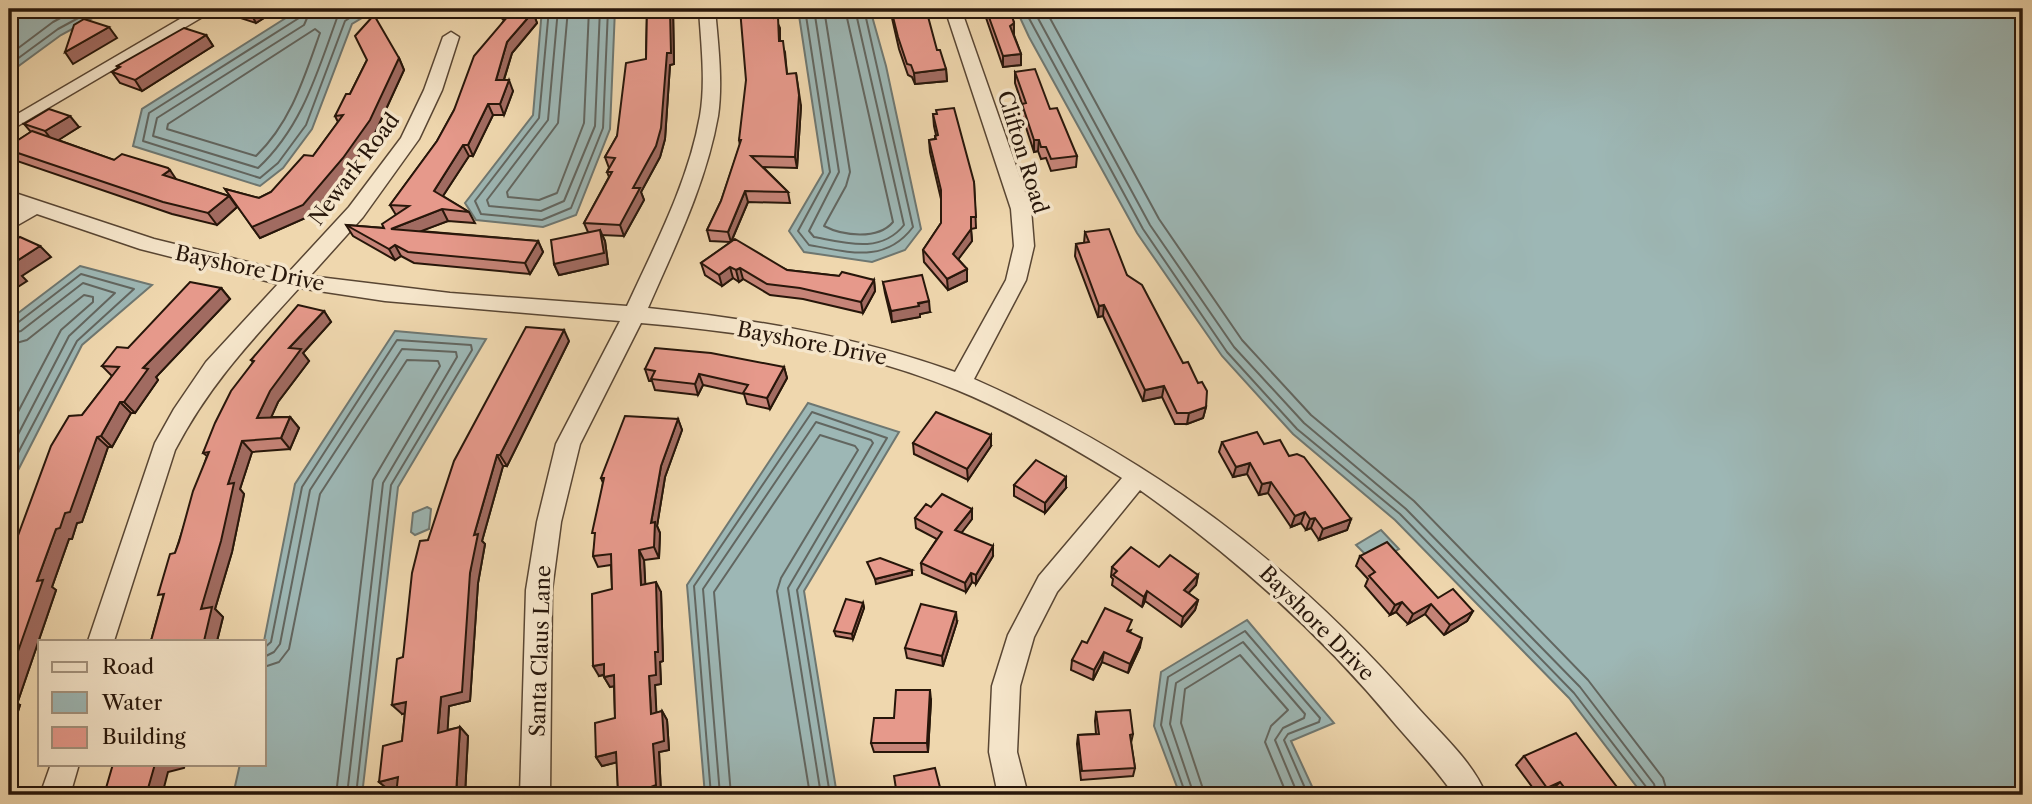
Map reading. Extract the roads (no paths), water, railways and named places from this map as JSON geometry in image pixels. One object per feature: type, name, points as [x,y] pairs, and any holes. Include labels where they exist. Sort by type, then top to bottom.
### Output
[{"type":"street","points":[[9,126],[208,9]]},
{"type":"street","name":"Santa Claus Lane","points":[[535,795],[538,590],[549,522],[568,444],[634,315],[689,191],[709,115],[710,50],[707,9]]},
{"type":"street","name":"Clifton Road","points":[[953,9],[1021,209],[1024,246],[1016,280],[961,382]]},
{"type":"street","name":"Newark Road","points":[[101,640],[163,450],[182,415],[214,368],[356,212],[410,139],[433,90],[451,37]]},
{"type":"street","name":"Bayshore Drive","points":[[9,197],[125,239],[294,281],[385,294],[730,326],[848,347],[961,382],[1055,426],[1138,477],[1227,540],[1277,580],[1346,647],[1458,776],[1471,795]]},
{"type":"street","points":[[9,224],[34,207]]},
{"type":"street","points":[[1013,795],[1003,752],[1006,686],[1021,635],[1048,584],[1138,477]]},
{"type":"street","points":[[55,795],[64,766]]},
{"type":"water","points":[[32,9],[109,9],[61,35],[9,73],[9,21]]},
{"type":"water","points":[[300,9],[377,9],[352,24],[312,129],[283,168],[260,186],[133,146],[142,109]]},
{"type":"water","points":[[542,9],[615,9],[610,129],[576,215],[543,227],[476,220],[465,203],[533,115]]},
{"type":"water","points":[[798,9],[870,9],[886,66],[921,229],[905,250],[872,262],[804,252],[789,231],[823,173]]},
{"type":"water","points":[[1016,9],[2023,9],[2023,795],[1643,795],[1569,698],[1395,520],[1293,434],[1222,356],[1137,233]]},
{"type":"water","points":[[80,266],[152,285],[82,345],[9,488],[9,320]]},
{"type":"water","points":[[395,331],[486,339],[398,487],[362,795],[233,795],[240,766],[266,766],[264,640],[295,484]]},
{"type":"water","points":[[808,403],[899,432],[804,591],[837,795],[705,795],[687,585]]},
{"type":"water","points":[[427,507],[431,509],[429,529],[415,535],[411,532],[413,513]]},
{"type":"water","points":[[1381,530],[1399,549],[1390,554],[1366,555],[1356,545]]},
{"type":"water","points":[[1247,620],[1334,723],[1291,741],[1316,795],[1180,795],[1154,726],[1161,672]]}]
